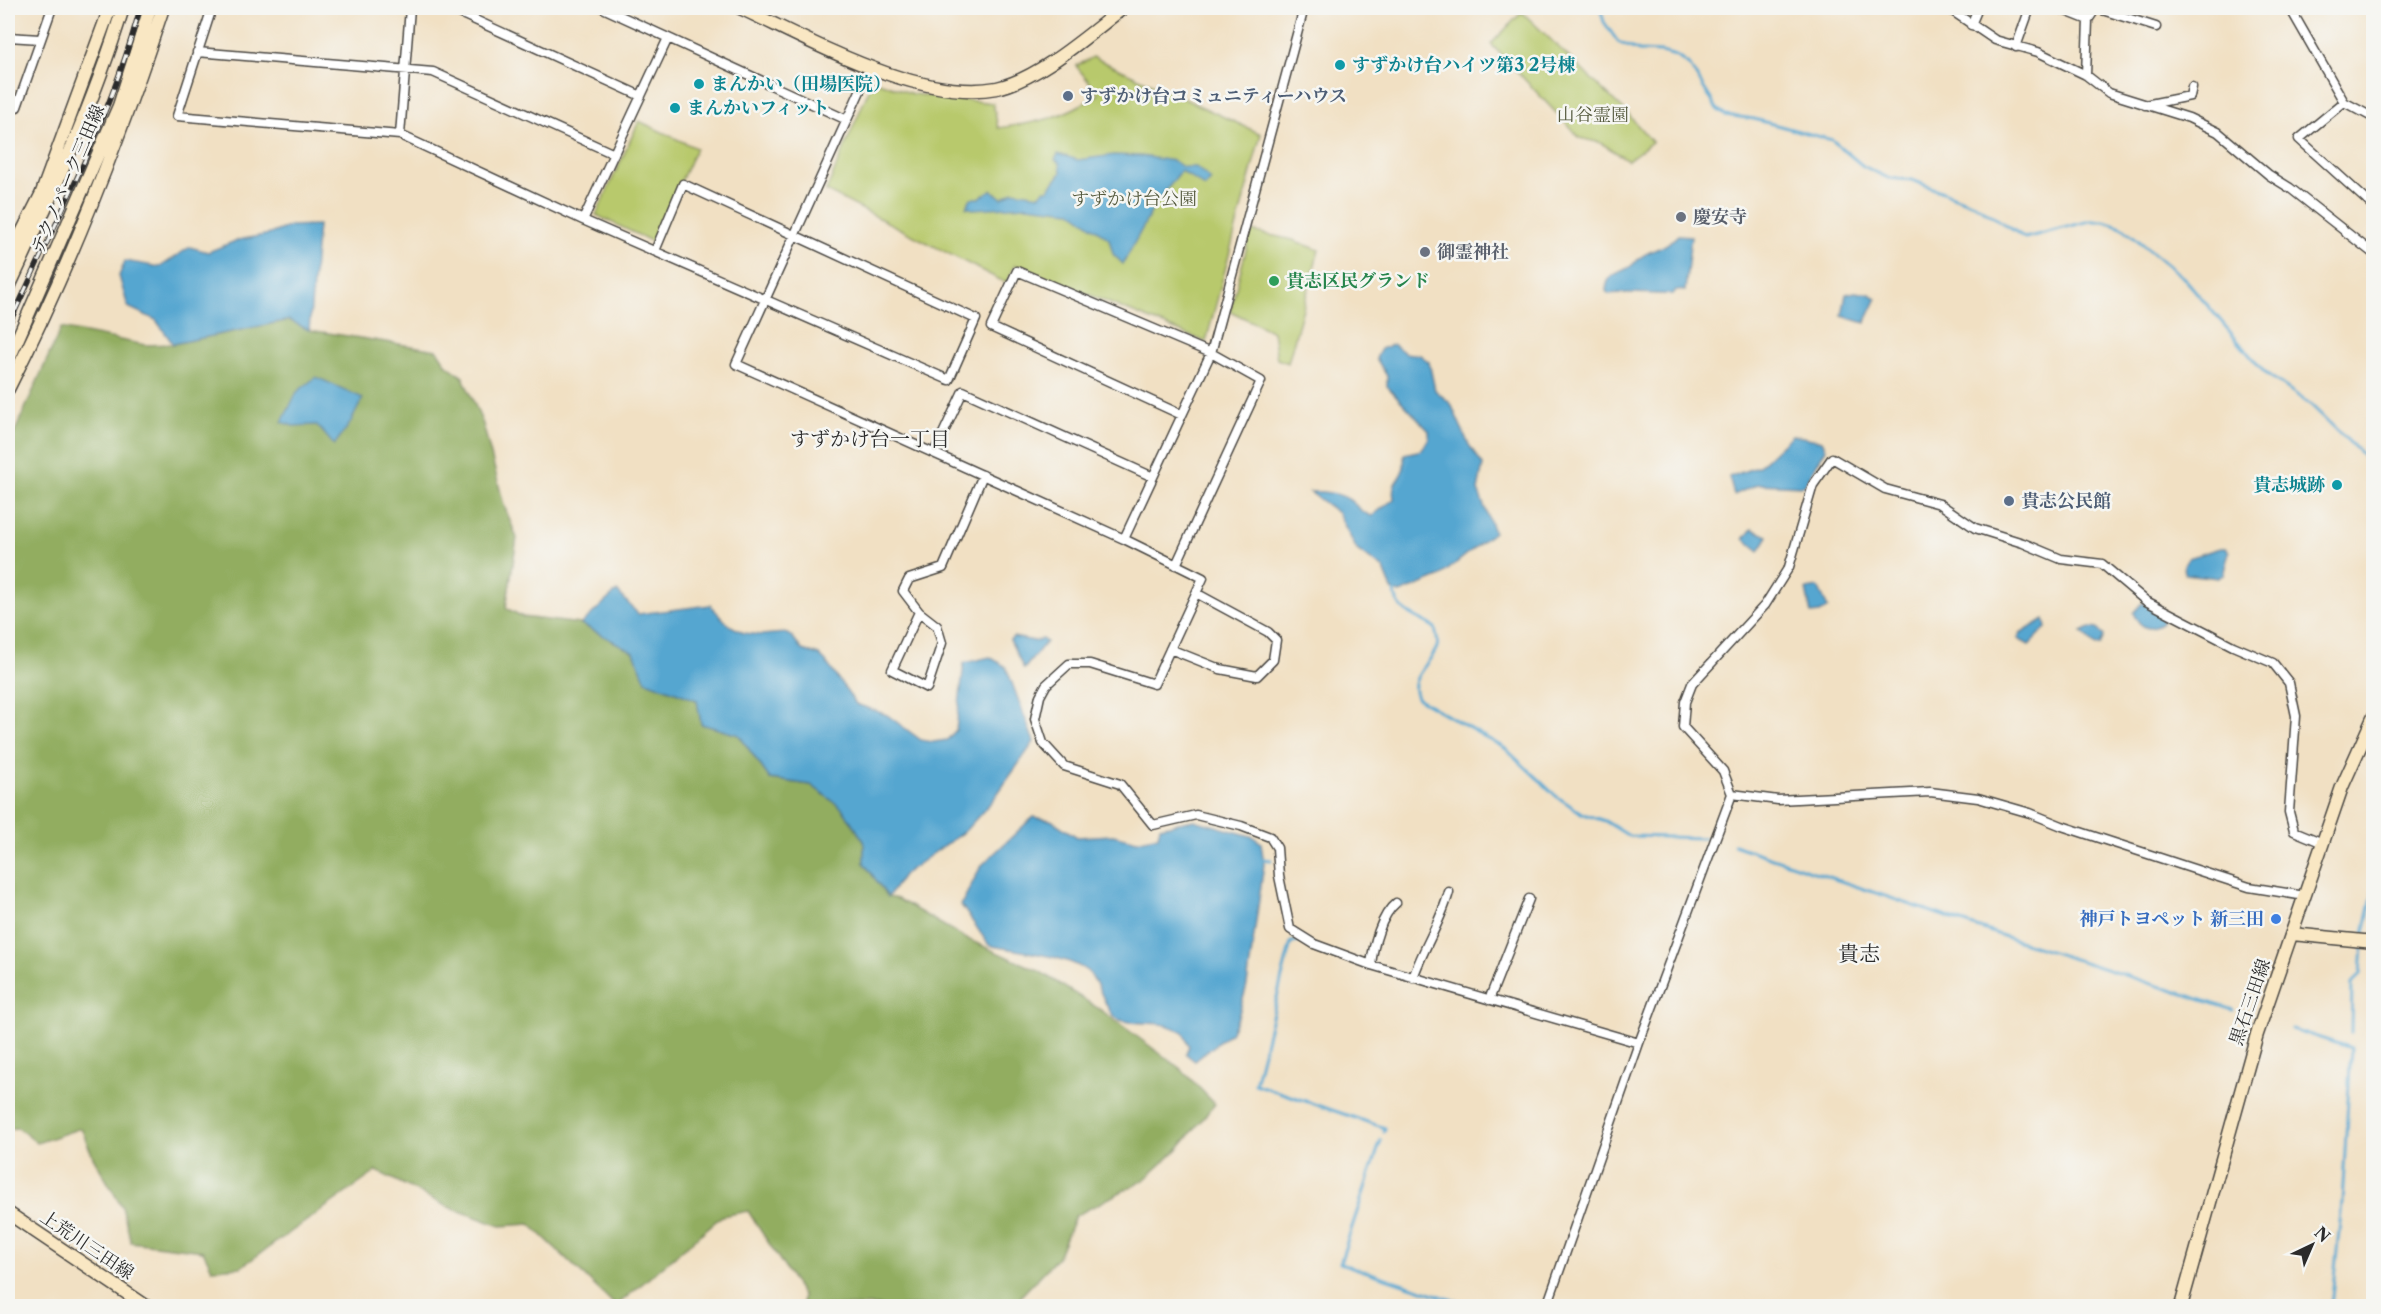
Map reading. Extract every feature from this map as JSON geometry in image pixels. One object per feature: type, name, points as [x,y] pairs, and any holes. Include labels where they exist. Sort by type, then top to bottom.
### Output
[{"type":"main road","points":[[8,260],[40,195],[110,8]]},
{"type":"main road","name":"テクノパーク三田線","points":[[8,289],[66,167],[104,70],[123,8]]},
{"type":"main road","name":"テクノパーク三田線","points":[[8,361],[119,106],[150,8]]},
{"type":"main road","points":[[8,387],[31,343],[118,139],[163,8]]},
{"type":"main road","points":[[740,8],[870,69],[952,90],[998,87],[1048,65],[1123,8]]},
{"type":"main road","points":[[8,387],[55,257]]},
{"type":"main road","name":"黒石三田線","points":[[2181,1306],[2250,1056],[2342,787],[2373,716]]},
{"type":"main road","points":[[2292,934],[2373,942]]},
{"type":"main road","name":"上荒川三田線","points":[[8,1213],[146,1306]]},
{"type":"street","points":[[8,106],[17,107],[52,8]]},
{"type":"street","points":[[212,8],[177,116],[400,135],[583,219],[764,300],[949,380],[976,319],[683,184],[655,251]]},
{"type":"street","points":[[400,135],[410,8]]},
{"type":"street","points":[[438,8],[451,9],[641,96]]},
{"type":"street","points":[[603,8],[847,120]]},
{"type":"street","points":[[1124,539],[1211,353],[1304,8]]},
{"type":"street","points":[[1948,8],[1995,40],[2038,52],[2086,75],[2109,93],[2189,118],[2218,132],[2269,176],[2290,188],[2373,254]]},
{"type":"street","points":[[1971,25],[1978,8]]},
{"type":"street","points":[[2016,47],[2030,8]]},
{"type":"street","points":[[2058,8],[2088,20]]},
{"type":"street","points":[[2086,75],[2088,20],[2096,8],[2156,27]]},
{"type":"street","points":[[2290,8],[2344,102],[2373,118]]},
{"type":"street","points":[[8,37],[40,39]]},
{"type":"street","points":[[583,219],[668,38]]},
{"type":"street","points":[[197,52],[433,72],[614,154]]},
{"type":"street","points":[[870,69],[736,364],[1124,539],[1203,578],[1154,684],[1090,664],[1069,664],[1046,685],[1040,696],[1035,719],[1043,743],[1064,766],[1120,784],[1154,825],[1196,815],[1241,826],[1270,837],[1277,848],[1279,876],[1290,929],[1314,944],[1413,978],[1639,1043]]},
{"type":"street","points":[[2145,105],[2190,96],[2192,87]]},
{"type":"street","points":[[2344,102],[2299,139],[2373,207]]},
{"type":"street","points":[[1176,565],[1261,381],[1211,353],[1017,271],[991,327],[1182,415]]},
{"type":"street","points":[[934,453],[963,391],[1153,477]]},
{"type":"street","points":[[1547,1306],[1639,1043],[1732,794],[1723,771],[1683,728],[1685,702],[1692,684],[1765,605],[1789,567],[1813,485],[1832,458],[1885,489],[1940,504],[1976,528],[2023,543],[2061,559],[2102,564],[2146,601],[2233,646],[2273,663],[2289,683],[2296,716],[2289,812],[2294,831],[2323,843]]},
{"type":"street","points":[[919,612],[892,670],[927,688],[942,643],[937,626],[919,612],[903,591],[909,579],[943,568],[983,475]]},
{"type":"street","points":[[1170,650],[1220,669],[1257,676],[1273,660],[1276,640],[1268,632],[1196,593]]},
{"type":"street","points":[[1732,794],[1778,800],[1930,792],[1978,798],[2030,813],[2248,887],[2305,896]]},
{"type":"street","points":[[1413,978],[1421,954],[1444,911],[1449,892]]},
{"type":"street","points":[[1489,1000],[1528,899]]},
{"type":"street","points":[[1371,965],[1377,940],[1390,908],[1396,903]]},
{"type":"green space","name":"山谷霊園","points":[[1522,12],[1628,114],[1652,142],[1628,160],[1601,143],[1580,138],[1491,44]]},
{"type":"green space","name":"すずかけ台公園","points":[[1093,57],[1261,134],[1206,342],[1015,265],[1006,283],[826,191],[873,80],[913,94],[993,103],[998,128],[1051,118],[1074,109],[1099,94],[1076,66]]},
{"type":"green space","points":[[639,121],[696,148],[653,242],[596,215]]},
{"type":"green space","name":"貴志区民グランド","points":[[1251,231],[1293,240],[1319,250],[1288,363],[1277,359],[1273,332],[1230,311]]},
{"type":"green space","points":[[290,320],[309,330],[437,350],[447,365],[463,377],[483,424],[504,505],[517,538],[506,608],[523,617],[581,624],[634,652],[646,681],[697,700],[701,724],[739,735],[770,779],[811,785],[842,808],[864,841],[864,863],[888,897],[898,899],[965,938],[1039,971],[1101,1010],[1181,1069],[1215,1104],[1178,1149],[1144,1180],[1075,1216],[1058,1257],[1021,1296],[1018,1306],[802,1306],[803,1296],[748,1211],[722,1216],[616,1306],[530,1224],[500,1226],[446,1206],[377,1171],[241,1267],[212,1269],[203,1251],[131,1242],[122,1207],[93,1157],[81,1128],[37,1143],[18,1128],[8,1129],[8,447],[61,328],[145,345],[173,344]]},
{"type":"water","points":[[1058,154],[1078,160],[1114,155],[1174,161],[1183,167],[1196,167],[1211,180],[1205,187],[1181,171],[1155,205],[1123,264],[1113,254],[1109,239],[1071,211],[1027,206],[973,209],[966,207],[971,198],[979,198],[991,190],[1002,198],[1013,191],[1040,195],[1044,190],[1048,190],[1061,173],[1060,163],[1055,160]]},
{"type":"water","points":[[318,225],[309,330],[289,320],[173,344],[156,320],[128,307],[119,276],[125,261],[160,267],[190,247],[208,252],[238,240],[270,234],[290,226]]},
{"type":"water","points":[[1678,235],[1691,236],[1685,291],[1676,290],[1673,294],[1609,294],[1606,291],[1612,276],[1628,268],[1639,258],[1669,243]]},
{"type":"water","points":[[1855,292],[1870,294],[1877,298],[1865,323],[1842,316],[1846,294]]},
{"type":"water","points":[[1393,344],[1405,353],[1420,355],[1429,362],[1435,390],[1451,404],[1469,445],[1483,465],[1478,490],[1494,532],[1439,577],[1400,593],[1392,590],[1384,569],[1357,550],[1338,513],[1310,492],[1330,493],[1344,497],[1372,516],[1394,499],[1394,485],[1404,468],[1404,454],[1422,450],[1429,438],[1429,431],[1387,386],[1387,376],[1376,358],[1381,349]]},
{"type":"water","points":[[316,377],[363,398],[349,425],[334,445],[317,425],[293,426],[282,422],[297,392]]},
{"type":"water","points":[[1792,435],[1822,441],[1826,449],[1804,486],[1758,484],[1734,495],[1729,477],[1759,466]]},
{"type":"water","points":[[1752,529],[1768,536],[1759,551],[1744,539]]},
{"type":"water","points":[[2226,548],[2229,552],[2223,575],[2218,578],[2185,574],[2184,565],[2188,558]]},
{"type":"water","points":[[1818,587],[1828,608],[1820,613],[1811,614],[1806,589]]},
{"type":"water","points":[[617,591],[638,614],[710,605],[729,625],[744,633],[762,635],[785,633],[792,636],[802,650],[819,655],[826,662],[856,704],[887,715],[921,740],[933,742],[947,740],[956,730],[964,663],[990,657],[1006,667],[1034,742],[993,800],[966,830],[903,875],[888,897],[864,863],[864,841],[842,808],[811,785],[770,779],[739,735],[701,724],[697,700],[646,681],[634,652],[581,624]]},
{"type":"water","points":[[2142,603],[2162,613],[2162,623],[2149,628],[2139,622],[2133,613]]},
{"type":"water","points":[[2044,619],[2046,628],[2029,645],[2018,639],[2020,634]]},
{"type":"water","points":[[2090,628],[2098,629],[2104,636],[2100,645],[2096,646],[2082,632]]},
{"type":"water","points":[[1013,637],[1034,641],[1042,639],[1046,642],[1024,669],[1010,640]]},
{"type":"water","points":[[1033,817],[1051,820],[1077,837],[1113,835],[1137,841],[1158,836],[1160,827],[1194,820],[1254,837],[1261,843],[1264,864],[1247,985],[1238,1017],[1230,1033],[1195,1061],[1186,1054],[1189,1046],[1183,1032],[1156,1023],[1130,1022],[1115,1017],[1110,1012],[1092,976],[1077,965],[1053,957],[989,945],[961,905],[981,866]]},
{"type":"waterway","points":[[1600,8],[1604,22],[1618,42],[1639,51],[1661,52],[1676,56],[1690,66],[1717,109],[1725,115],[1754,119],[1832,140],[1863,166],[1888,178],[1912,180],[1976,205],[2025,238],[2090,221],[2104,221],[2122,227],[2186,280],[2264,372],[2311,405],[2374,466]]},
{"type":"waterway","points":[[1395,592],[1396,599],[1404,610],[1435,628],[1437,635],[1437,647],[1417,677],[1415,684],[1417,698],[1506,749],[1556,796],[1583,814],[1605,821],[1629,836],[1705,838]]},
{"type":"waterway","points":[[1734,845],[2012,939],[2233,1010]]},
{"type":"waterway","points":[[1263,859],[1271,860]]},
{"type":"waterway","points":[[2363,938],[2374,887]]},
{"type":"waterway","points":[[1300,942],[1291,942],[1255,1084],[1385,1128],[1384,1132]]},
{"type":"waterway","points":[[2351,1033],[2352,983],[2361,974],[2363,945]]},
{"type":"waterway","points":[[2292,1029],[2351,1048],[2342,1203],[2331,1306]]},
{"type":"waterway","points":[[1381,1140],[1340,1263],[1471,1306]]},
{"type":"railway","points":[[8,327],[63,210],[97,130],[128,49],[140,8]]},
{"type":"place","name":"すずかけ台ハイツ第3 2号棟","points":[[1340,65]]},
{"type":"place","name":"まんかい（田場医院）","points":[[699,84]]},
{"type":"place","name":"すずかけ台コミュニティーハウス","points":[[1068,96]]},
{"type":"place","name":"まんかいフィット","points":[[675,108]]},
{"type":"place","name":"慶安寺","points":[[1681,217]]},
{"type":"place","name":"御霊神社","points":[[1425,252]]},
{"type":"place","name":"貴志区民グランド","points":[[1274,281]]},
{"type":"place","name":"貴志城跡","points":[[2337,485]]},
{"type":"place","name":"貴志公民館","points":[[2009,501]]},
{"type":"place","name":"神戸トヨペット 新三田","points":[[2276,919]]},
{"type":"district","name":"すずかけ台一丁目","points":[[870,439]]},
{"type":"district","name":"貴志","points":[[1859,953]]}]
